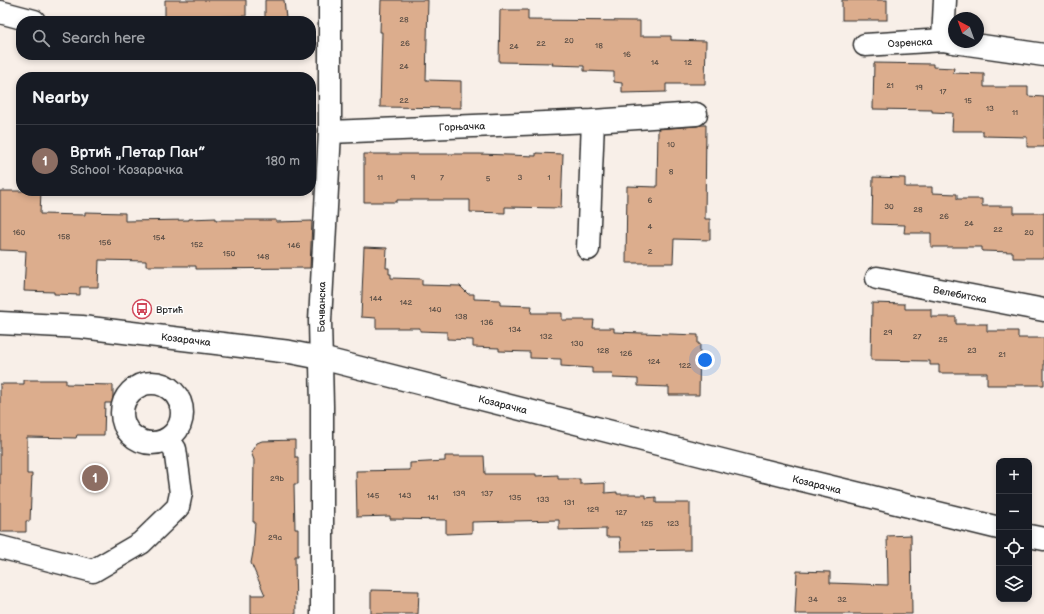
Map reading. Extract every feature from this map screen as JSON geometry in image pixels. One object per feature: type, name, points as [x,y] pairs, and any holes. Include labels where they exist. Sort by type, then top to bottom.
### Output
[{"type":"street","name":"Бачванска","points":[[322,614],[321,302],[330,132],[320,44],[330,0]]},
{"type":"street","points":[[945,0],[948,20]]},
{"type":"street","points":[[0,12],[16,16]]},
{"type":"street","name":"Озренска","points":[[865,45],[948,41]]},
{"type":"street","name":"Озренска","points":[[984,46],[1044,55]]},
{"type":"street","name":"Горњачка","points":[[330,132],[593,121],[696,114]]},
{"type":"street","points":[[588,249],[593,121]]},
{"type":"street","name":"Велебитска","points":[[877,278],[1044,310]]},
{"type":"street","name":"Козарачка","points":[[0,323],[82,326],[290,352],[322,358],[734,464],[996,527]]},
{"type":"street","points":[[0,547],[93,571],[141,544],[178,507],[181,493],[175,449],[167,440]]},
{"type":"street","points":[[1032,537],[1044,539]]},
{"type":"building","points":[[165,0],[246,0],[246,16],[165,16]]},
{"type":"building","points":[[265,0],[284,0],[286,16],[265,16]]},
{"type":"building","points":[[381,0],[428,0],[426,80],[461,81],[461,108],[380,107],[382,32],[380,32]]},
{"type":"building","points":[[842,0],[887,0],[887,20],[842,20]]},
{"type":"building","points":[[500,10],[528,10],[528,20],[640,21],[640,36],[671,36],[671,40],[706,41],[705,84],[666,84],[666,92],[622,93],[622,83],[614,82],[614,72],[584,71],[584,66],[552,65],[553,63],[499,62]]},
{"type":"building","points":[[874,63],[933,64],[933,67],[954,68],[953,73],[984,74],[984,87],[1028,87],[1028,96],[1044,97],[1044,147],[1027,147],[1027,137],[983,136],[983,131],[952,131],[953,113],[932,112],[932,110],[873,109]]},
{"type":"building","points":[[706,125],[705,219],[710,219],[710,240],[674,239],[673,263],[626,263],[627,186],[657,187],[658,129]]},
{"type":"building","points":[[536,153],[563,154],[561,208],[505,207],[505,213],[470,212],[470,200],[397,200],[397,202],[364,202],[364,154],[480,154],[536,156]]},
{"type":"building","points":[[873,177],[905,178],[905,187],[932,187],[932,193],[957,194],[957,199],[982,199],[982,206],[1014,206],[1014,213],[1044,213],[1044,258],[1013,258],[1013,252],[982,251],[982,247],[931,247],[931,233],[904,233],[905,225],[872,224]]},
{"type":"building","points":[[0,191],[16,191],[16,196],[41,196],[40,214],[85,215],[85,212],[125,213],[125,221],[216,218],[216,220],[276,220],[276,222],[312,221],[310,268],[196,269],[196,266],[146,266],[146,261],[99,260],[98,287],[80,287],[80,295],[24,291],[26,251],[0,250]]},
{"type":"building","points":[[364,247],[387,248],[386,268],[389,268],[391,278],[422,279],[422,285],[460,286],[468,294],[474,294],[474,299],[500,300],[500,305],[532,306],[531,313],[562,313],[562,320],[594,320],[593,328],[614,328],[614,332],[698,335],[698,344],[700,344],[699,395],[669,395],[669,387],[638,386],[638,379],[613,378],[612,373],[592,373],[592,368],[561,366],[561,359],[530,358],[530,352],[499,351],[499,348],[473,347],[473,340],[447,339],[447,332],[420,331],[420,328],[376,328],[376,318],[361,317]]},
{"type":"building","points":[[872,303],[905,304],[905,309],[931,309],[931,317],[956,317],[956,324],[987,324],[987,331],[1018,331],[1018,338],[1044,338],[1044,385],[987,385],[987,373],[939,373],[939,365],[930,365],[930,361],[871,360]]},
{"type":"building","points":[[24,380],[66,380],[66,384],[113,385],[113,403],[105,403],[104,435],[77,435],[76,438],[27,437],[27,474],[32,474],[30,521],[26,521],[26,532],[0,532],[0,384],[24,384]]},
{"type":"building","points":[[295,440],[295,457],[298,457],[298,484],[294,484],[295,529],[298,529],[298,556],[295,556],[296,614],[251,614],[251,595],[265,595],[251,563],[255,522],[253,522],[254,460],[251,452],[257,443],[262,441]]},
{"type":"building","points":[[445,456],[484,456],[485,474],[536,474],[536,476],[558,475],[558,479],[580,479],[580,484],[605,483],[605,493],[617,492],[617,494],[646,495],[646,498],[656,497],[656,503],[690,503],[690,550],[621,551],[620,537],[606,537],[606,529],[559,530],[559,520],[472,522],[472,533],[446,534],[446,520],[390,519],[390,516],[357,517],[356,471],[410,470],[410,463],[445,461]]},
{"type":"building","points":[[911,535],[912,614],[795,614],[797,571],[830,572],[830,583],[888,585],[887,536]]},
{"type":"building","points":[[371,590],[419,591],[418,614],[371,614]]},
{"type":"place","name":"Вртић","points":[[142,309]]},
{"type":"place","name":"Вртић „Петар Пан”","points":[[95,478]]}]
